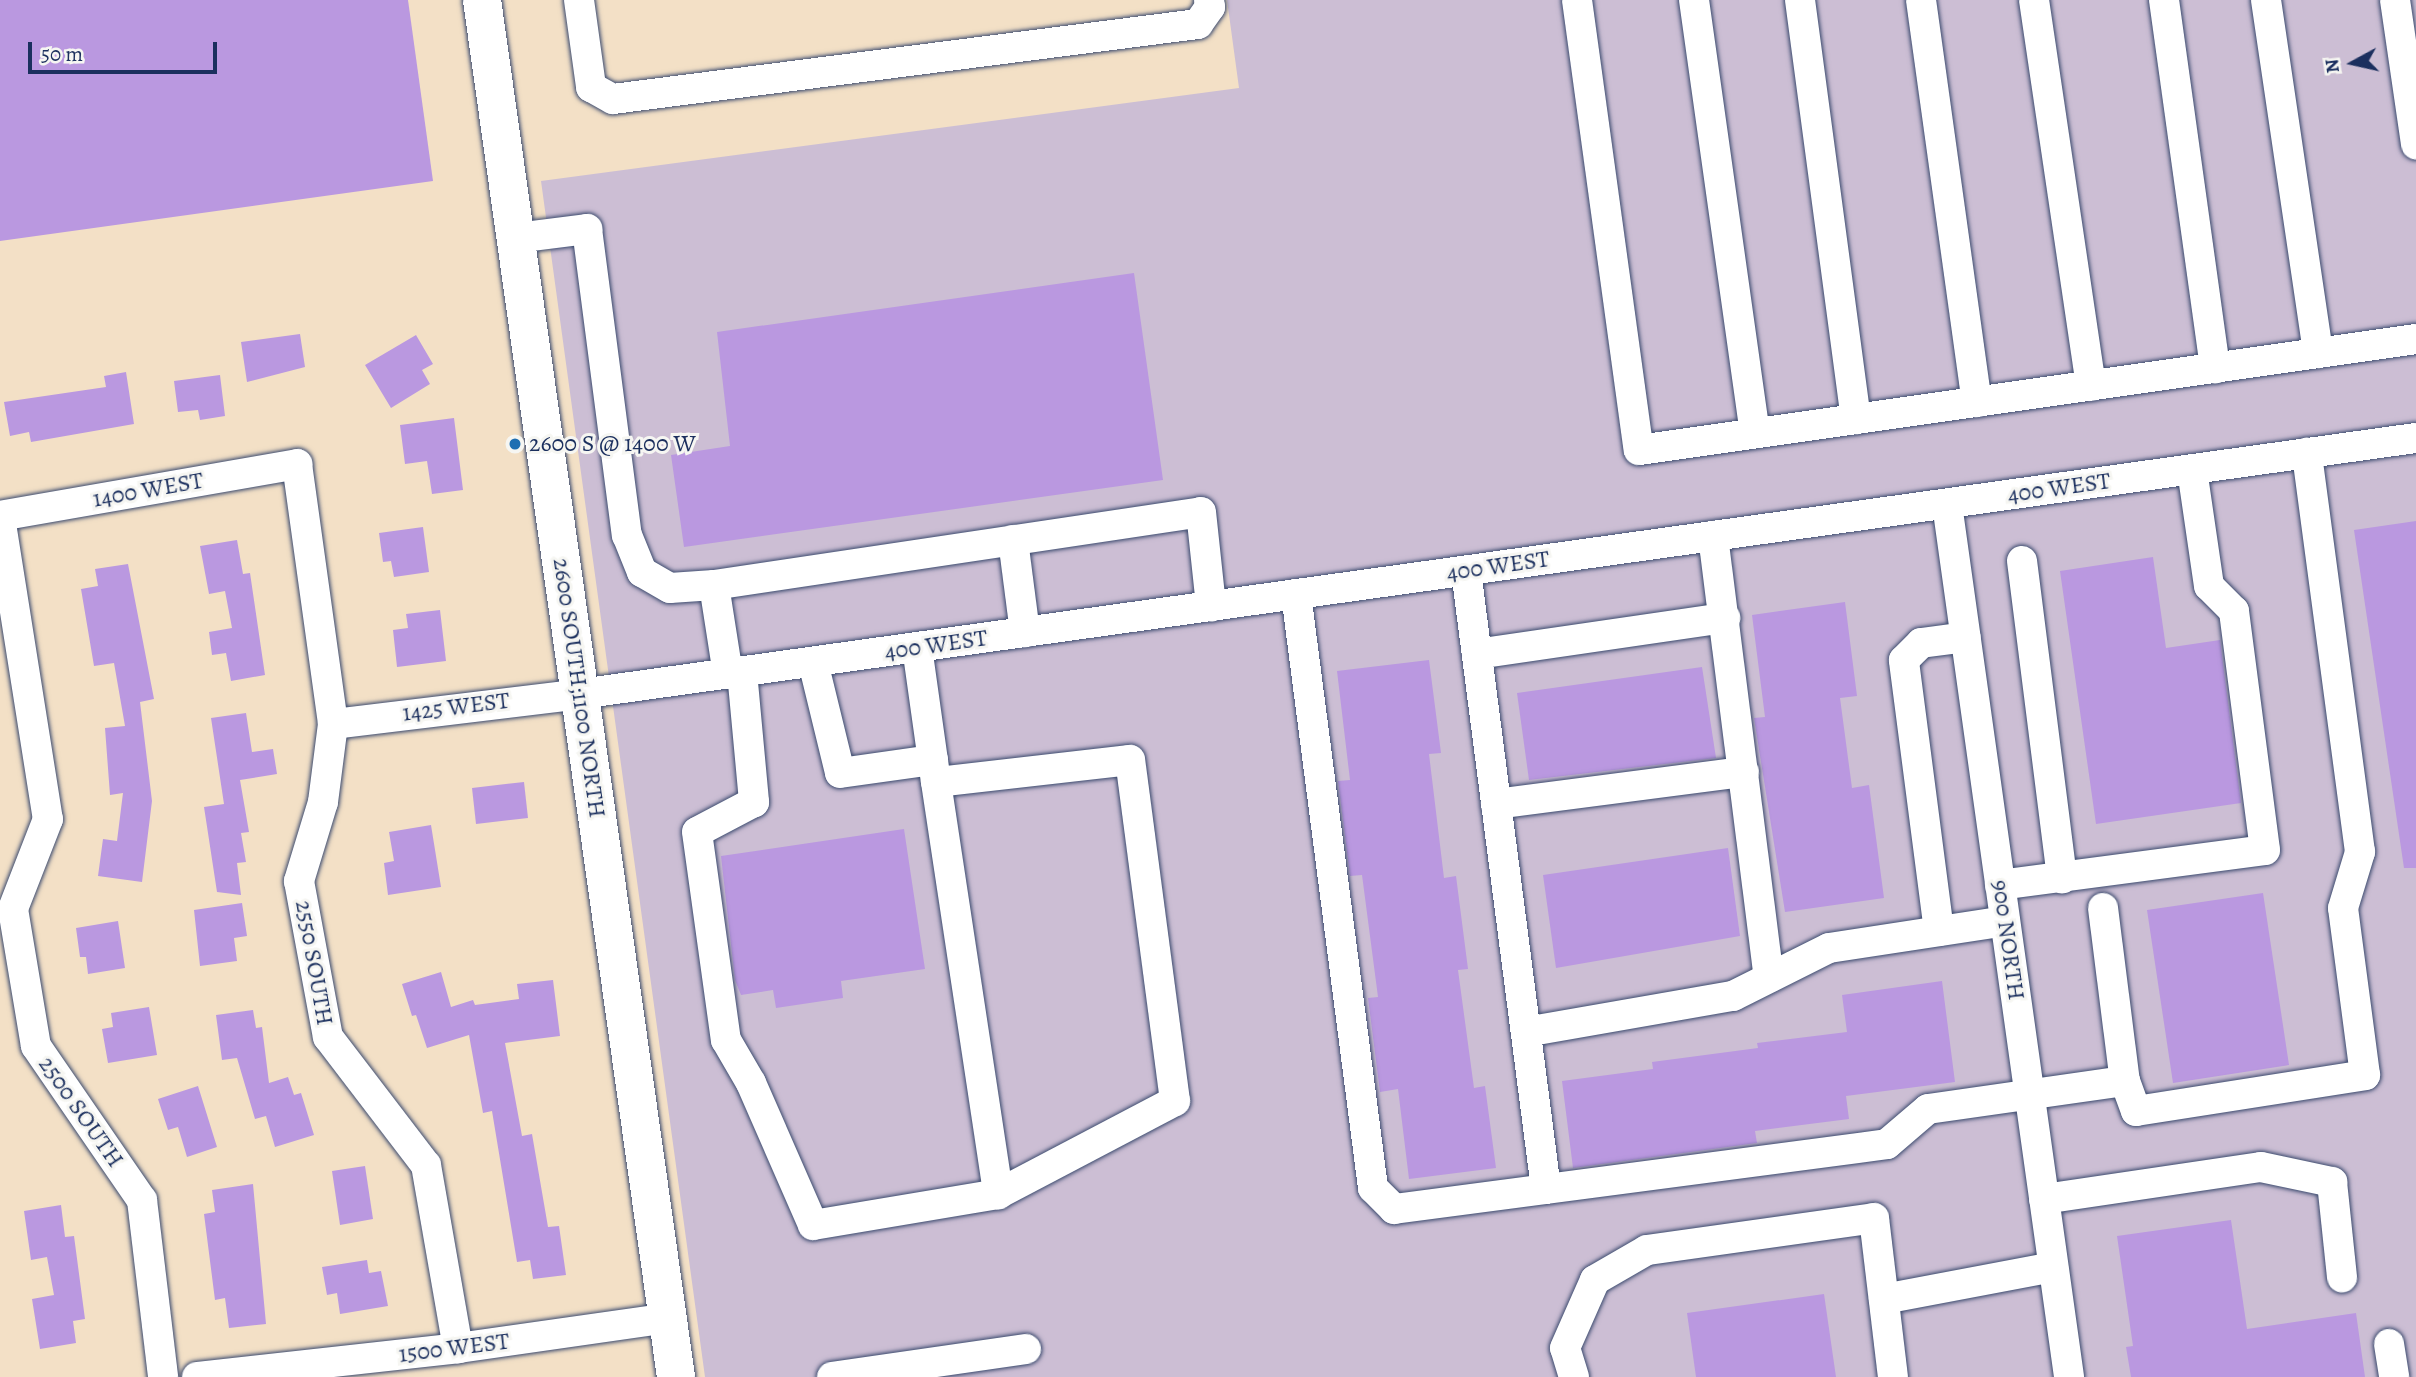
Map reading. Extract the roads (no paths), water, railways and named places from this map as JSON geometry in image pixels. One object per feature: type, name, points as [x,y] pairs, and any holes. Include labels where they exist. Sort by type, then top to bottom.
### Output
[{"type":"main road","name":"2600 SOUTH;1100 NORTH","points":[[482,0],[676,1377]]},
{"type":"street","points":[[579,0],[591,87],[613,99],[1198,24],[1210,7],[1209,0]]},
{"type":"street","points":[[1577,0],[1639,450],[2416,339]]},
{"type":"street","points":[[1694,0],[1755,433]]},
{"type":"street","points":[[1800,0],[1856,419]]},
{"type":"street","points":[[1921,0],[1977,402]]},
{"type":"street","points":[[2034,0],[2091,386]]},
{"type":"street","points":[[2164,0],[2215,368]]},
{"type":"street","points":[[2266,0],[2318,353]]},
{"type":"street","points":[[2395,0],[2416,144]]},
{"type":"street","points":[[516,238],[587,229],[628,535],[642,572],[670,589],[1201,512],[1211,606]]},
{"type":"street","name":"400 WEST","points":[[580,694],[2416,438]]},
{"type":"street","points":[[2103,908],[2125,1081],[2136,1111],[2365,1075],[2343,908],[2360,852],[2308,453]]},
{"type":"street","name":"1400 WEST","points":[[0,517],[297,464]]},
{"type":"street","name":"2550 SOUTH","points":[[297,464],[333,724],[323,802],[299,881],[328,1037],[426,1165],[458,1348]]},
{"type":"street","points":[[2000,885],[2265,850],[2234,611],[2209,586],[2192,469]]},
{"type":"street","name":"900 NORTH","points":[[1947,503],[2068,1377]]},
{"type":"street","name":"2500 SOUTH","points":[[0,517],[48,819],[13,909],[36,1046],[142,1200],[163,1377]]},
{"type":"street","points":[[1713,537],[1769,977]]},
{"type":"street","points":[[1013,540],[1026,632]]},
{"type":"street","points":[[2022,561],[2062,878]]},
{"type":"street","points":[[1466,571],[1546,1189]]},
{"type":"street","points":[[714,584],[735,673],[754,802],[697,832],[726,1040],[751,1083],[813,1225],[998,1194],[1175,1101],[1130,760],[840,774],[813,662]]},
{"type":"street","points":[[1296,594],[1373,1188],[1394,1209],[1887,1144],[1928,1109],[2125,1081]]},
{"type":"street","points":[[1476,654],[1725,618]]},
{"type":"street","points":[[1939,931],[1904,660],[1921,643],[1966,637]]},
{"type":"street","points":[[917,647],[998,1194]]},
{"type":"street","name":"1425 WEST","points":[[333,724],[580,694]]},
{"type":"street","points":[[1496,804],[1744,772]]},
{"type":"street","points":[[1525,1032],[1733,996],[1829,948],[2005,921]]},
{"type":"street","points":[[2044,1199],[2261,1167],[2332,1182],[2343,1277]]},
{"type":"street","points":[[1574,1377],[1565,1348],[1595,1280],[1647,1250],[1874,1217],[1893,1377]]},
{"type":"street","points":[[1884,1299],[2053,1266]]},
{"type":"street","name":"1500 WEST","points":[[197,1377],[458,1348],[668,1318]]},
{"type":"street","points":[[2389,1344],[2394,1377]]},
{"type":"street","points":[[832,1377],[1026,1349]]},
{"type":"place","name":"2600 S @ 1400 W","points":[[515,444]]}]
